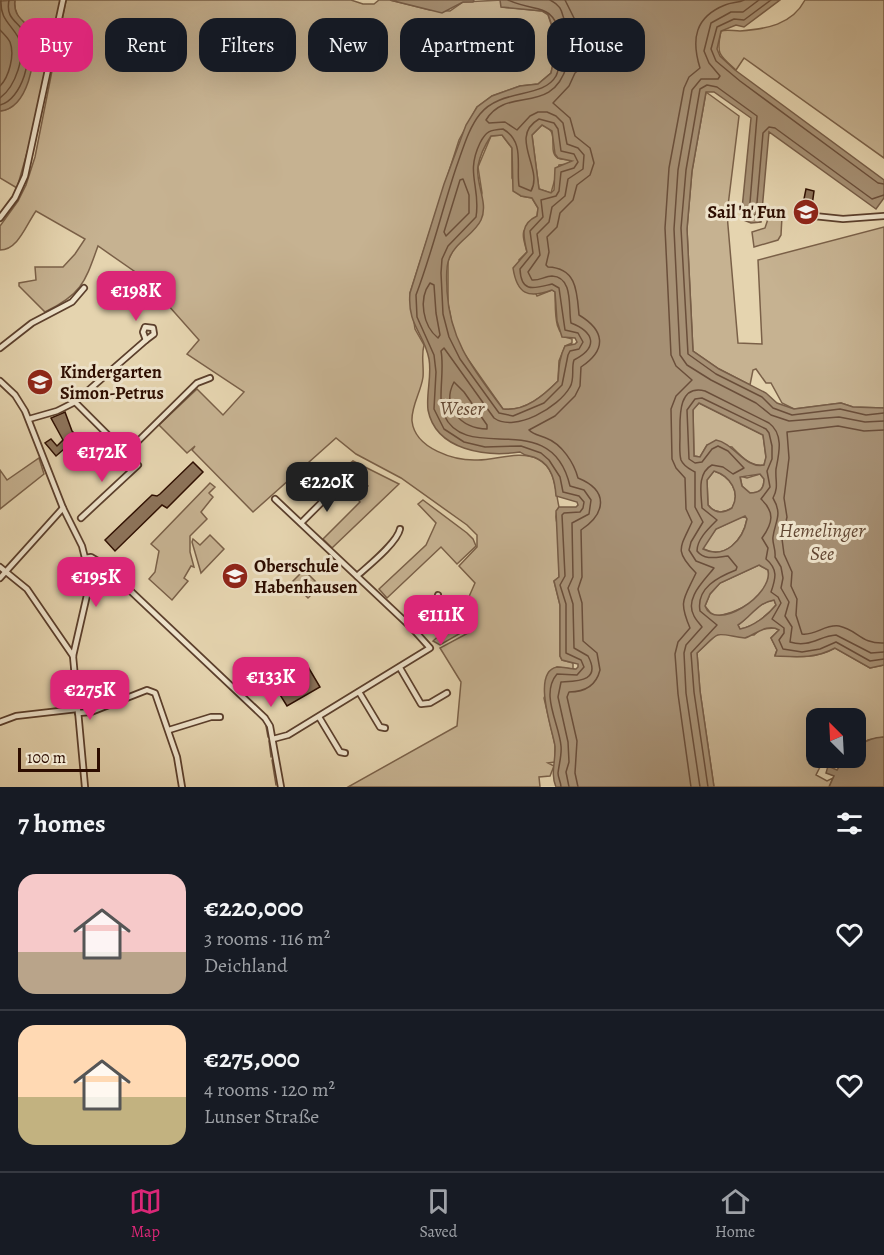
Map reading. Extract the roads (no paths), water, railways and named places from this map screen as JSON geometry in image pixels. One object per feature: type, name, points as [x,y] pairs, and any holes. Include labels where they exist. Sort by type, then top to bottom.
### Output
[{"type":"street","points":[[0,218],[18,193],[27,169],[63,0]]},
{"type":"street","points":[[814,216],[843,219],[884,216]]},
{"type":"street","points":[[0,348],[32,323],[72,302],[84,288]]},
{"type":"street","points":[[29,419],[57,411],[75,402],[146,340]]},
{"type":"street","points":[[126,453],[197,383],[210,378]]},
{"type":"street","points":[[0,381],[15,395],[29,419],[85,558],[87,595],[74,656],[85,787]]},
{"type":"street","points":[[75,402],[138,465],[81,518]]},
{"type":"street","points":[[301,523],[326,499],[327,489]]},
{"type":"street","points":[[273,739],[288,735],[430,648],[412,628],[275,499]]},
{"type":"street","points":[[0,578],[63,508]]},
{"type":"street","points":[[357,576],[399,535],[400,529]]},
{"type":"street","points":[[85,558],[91,557],[101,563],[265,718],[270,726],[281,787]]},
{"type":"street","points":[[0,567],[8,571],[37,601],[74,656]]},
{"type":"street","points":[[412,628],[435,606],[438,595]]},
{"type":"street","points":[[400,668],[421,704],[430,703],[447,693]]},
{"type":"street","points":[[0,723],[16,716],[91,712],[152,690],[169,730],[182,787]]},
{"type":"street","points":[[359,692],[380,727],[385,728]]},
{"type":"street","points":[[169,730],[212,717],[220,717]]},
{"type":"street","points":[[319,717],[340,752],[345,753]]},
{"type":"water","points":[[15,0],[16,12],[20,18],[18,18],[18,72],[31,72],[18,102],[0,111],[0,1]]},
{"type":"water","points":[[390,0],[474,0],[463,2],[442,13]]},
{"type":"water","points":[[500,0],[780,0],[744,27],[736,25],[721,31],[717,49],[720,56],[735,70],[884,180],[884,198],[876,209],[769,132],[761,222],[751,223],[741,219],[751,118],[714,92],[706,92],[692,171],[687,229],[693,351],[719,369],[766,393],[777,403],[794,409],[841,403],[853,407],[884,408],[884,665],[870,668],[835,648],[813,656],[775,656],[777,650],[771,638],[779,630],[775,628],[766,628],[745,638],[721,634],[714,637],[697,653],[700,691],[714,787],[556,787],[553,772],[555,746],[544,690],[545,679],[549,671],[557,667],[576,669],[578,664],[562,660],[560,656],[560,605],[554,581],[559,577],[556,511],[559,507],[576,507],[577,502],[556,496],[554,480],[550,470],[543,462],[520,452],[478,452],[452,443],[441,435],[433,424],[428,410],[429,359],[413,321],[410,293],[444,184],[466,125],[477,107],[492,96],[520,86],[538,84],[551,72],[645,72],[645,18],[549,18],[548,14],[542,11],[501,7]],"holes":[[[542,125],[552,131],[555,154],[558,158],[572,161],[555,168],[554,190],[551,193],[539,189],[532,135]],[[502,135],[512,148],[513,191],[521,196],[532,198],[538,208],[537,216],[525,227],[524,241],[527,252],[513,268],[517,284],[530,294],[552,290],[555,292],[557,321],[562,337],[575,338],[577,342],[565,346],[560,359],[558,381],[534,401],[511,409],[503,409],[465,354],[453,325],[447,291],[449,259],[456,248],[478,225],[483,213],[478,166],[481,154],[491,136]],[[699,403],[763,435],[766,457],[764,465],[745,460],[728,446],[716,440],[707,445],[700,457],[694,456],[693,410]],[[714,471],[729,481],[735,496],[732,508],[723,512],[714,510],[708,505],[707,480]],[[760,474],[764,479],[761,490],[750,493],[742,486],[740,477]],[[745,516],[747,519],[742,534],[732,546],[719,552],[703,549],[716,529]],[[759,565],[768,570],[767,580],[762,590],[753,599],[742,608],[720,615],[711,613],[705,606],[710,594],[720,583]],[[774,600],[776,605],[769,613],[750,626],[740,629],[738,625]]]},
{"type":"water","points":[[884,737],[884,787],[829,787],[834,776],[826,773],[827,768],[837,770],[838,768],[866,768],[866,741]]},
{"type":"waterway","points":[[266,726],[268,737]]},
{"type":"waterway","points":[[269,741],[271,757]]},
{"type":"waterway","points":[[272,760],[276,785]]},
{"type":"place","name":"Sail 'n' Fun","points":[[806,212]]},
{"type":"place","name":"Kindergarten Simon-Petrus","points":[[40,382]]},
{"type":"place","name":"Oberschule Habenhausen","points":[[235,576]]},
{"type":"water label","name":"Weser","points":[[462,408]]},
{"type":"water label","name":"Hemelinger See","points":[[822,542]]}]
